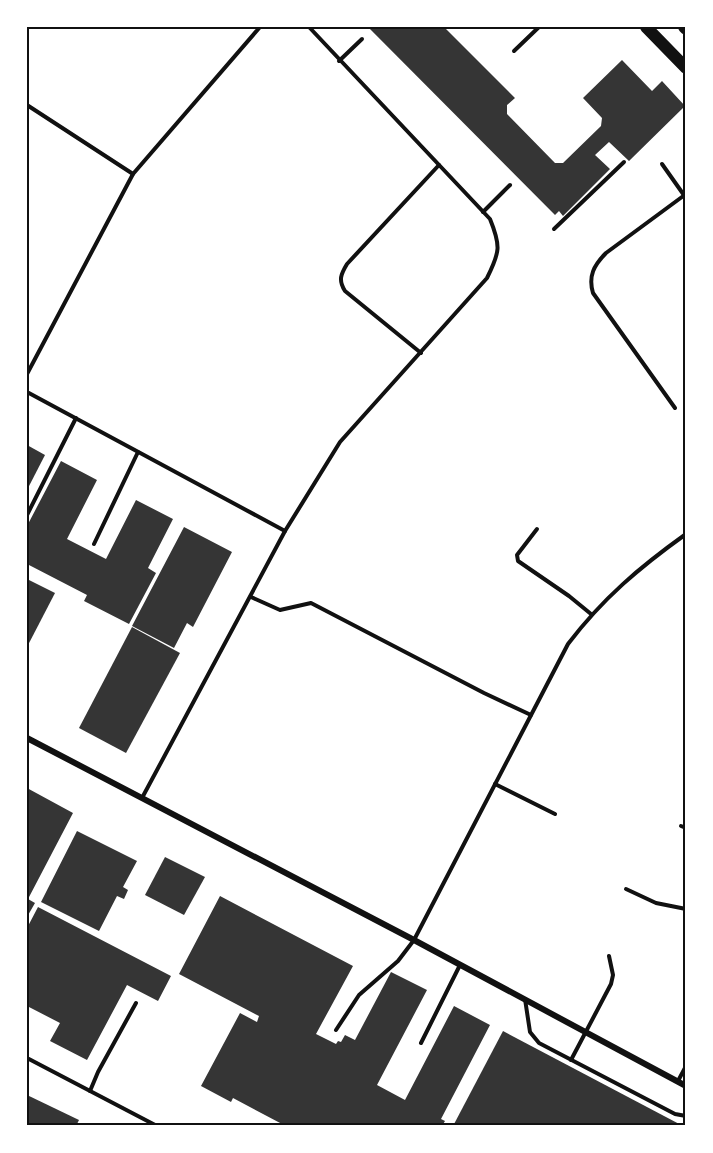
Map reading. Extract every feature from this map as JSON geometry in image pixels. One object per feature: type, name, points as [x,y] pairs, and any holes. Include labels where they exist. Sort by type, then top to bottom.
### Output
[{"type":"main road","points":[[646,27],[686,68]]},
{"type":"street","points":[[27,738],[414,940],[686,1086]]},
{"type":"lane","points":[[27,374],[133,174],[260,27]]},
{"type":"lane","points":[[142,798],[285,531],[340,442],[487,278],[497,259],[498,240],[490,219],[309,27]]},
{"type":"lane","points":[[514,51],[539,27]]},
{"type":"lane","points":[[339,61],[362,39]]},
{"type":"lane","points":[[27,105],[133,174]]},
{"type":"lane","points":[[554,229],[624,162]]},
{"type":"lane","points":[[662,164],[685,196],[606,253],[596,263],[591,275],[591,285],[593,293],[675,408]]},
{"type":"lane","points":[[421,353],[345,291],[340,283],[341,274],[347,264],[439,165]]},
{"type":"lane","points":[[483,212],[510,185]]},
{"type":"lane","points":[[27,392],[285,531]]},
{"type":"lane","points":[[27,515],[76,418]]},
{"type":"lane","points":[[94,544],[138,452]]},
{"type":"lane","points":[[537,530],[517,555],[518,561],[591,614]]},
{"type":"lane","points":[[336,1030],[359,994],[398,961],[414,940],[568,644],[591,614],[622,583],[686,534]]},
{"type":"lane","points":[[251,597],[280,610],[311,603],[463,683],[531,715]]},
{"type":"lane","points":[[495,784],[555,814]]},
{"type":"lane","points":[[626,889],[656,903],[686,909]]},
{"type":"lane","points":[[571,1060],[611,984],[612,966],[609,956]]},
{"type":"lane","points":[[422,1043],[460,965]]},
{"type":"lane","points":[[525,999],[530,1032],[539,1043],[675,1114],[686,1116]]},
{"type":"lane","points":[[90,1091],[136,1003]]},
{"type":"lane","points":[[27,1058],[157,1126]]},
{"type":"lane","points":[[678,1082],[686,1066]]},
{"type":"building","points":[[368,27],[444,27],[515,98],[507,105],[507,114],[555,163],[563,163],[601,126],[602,118],[583,98],[622,60],[652,91],[662,81],[685,106],[629,161],[609,142],[595,155],[610,169],[563,216],[559,211],[555,215]]},
{"type":"building","points":[[27,445],[45,455],[27,490]]},
{"type":"building","points":[[61,461],[97,480],[67,539],[106,559],[136,500],[173,519],[148,568],[156,573],[129,624],[84,601],[87,595],[29,565],[27,570],[27,526]]},
{"type":"building","points":[[184,527],[232,552],[193,627],[187,623],[174,648],[132,626]]},
{"type":"building","points":[[27,579],[55,593],[27,647]]},
{"type":"building","points":[[132,627],[180,653],[126,753],[79,728]]},
{"type":"building","points":[[27,788],[73,813],[28,899],[35,903],[27,917]]},
{"type":"building","points":[[77,831],[137,861],[123,887],[128,890],[124,899],[117,896],[99,931],[41,902]]},
{"type":"building","points":[[165,857],[205,877],[184,915],[145,895]]},
{"type":"building","points":[[220,896],[353,966],[316,1034],[336,1044],[338,1041],[341,1042],[345,1035],[355,1040],[391,972],[427,990],[377,1085],[405,1100],[454,1006],[490,1025],[441,1119],[445,1121],[442,1126],[280,1126],[282,1124],[233,1098],[231,1102],[201,1086],[240,1013],[257,1022],[259,1016],[179,974]]},
{"type":"building","points":[[38,907],[171,976],[158,1001],[127,985],[87,1060],[50,1041],[60,1023],[29,1007],[27,1011],[27,928]]},
{"type":"building","points":[[503,1031],[683,1126],[453,1126]]},
{"type":"building","points":[[27,1095],[79,1120],[76,1126],[27,1126]]}]
